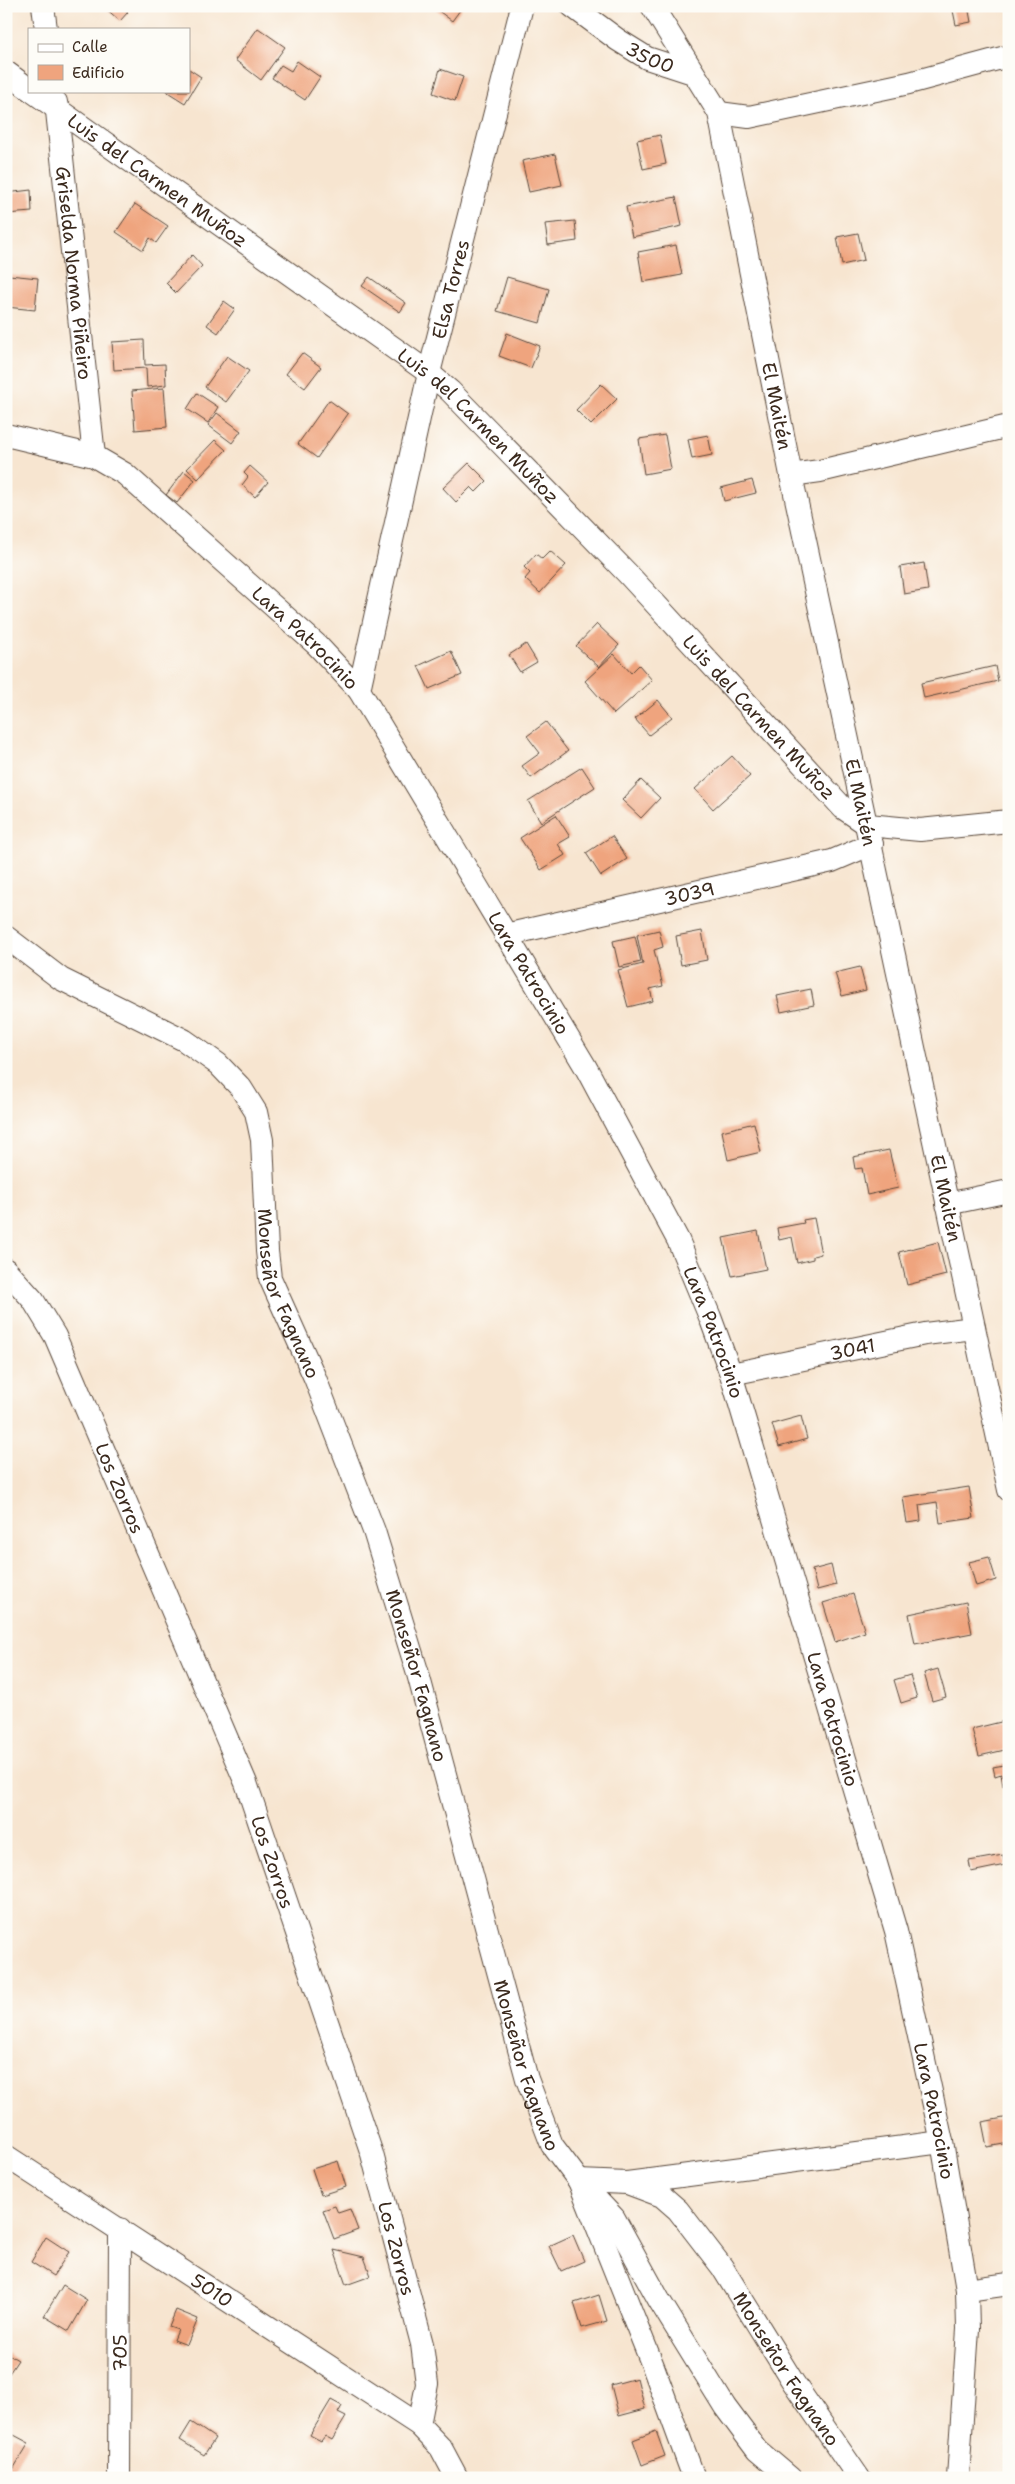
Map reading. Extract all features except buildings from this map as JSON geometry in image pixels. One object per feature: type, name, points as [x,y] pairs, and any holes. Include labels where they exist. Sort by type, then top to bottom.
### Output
[{"type":"street","points":[[43,6],[46,28]]},
{"type":"street","name":"Elsa Torres","points":[[359,690],[429,372],[522,6]]},
{"type":"street","name":"3500","points":[[572,6],[618,40],[647,58],[693,74],[719,113]]},
{"type":"street","points":[[652,6],[693,74]]},
{"type":"street","points":[[719,113],[749,117],[909,84],[1009,56]]},
{"type":"street","points":[[6,72],[28,88]]},
{"type":"street","name":"Luis del Carmen Muñoz","points":[[34,92],[55,101],[429,372],[450,391],[627,573],[825,790],[870,834]]},
{"type":"street","name":"Griselda Norma Piñeiro","points":[[55,101],[94,456]]},
{"type":"street","name":"El Maitén","points":[[719,113],[791,475],[870,834],[1009,1490]]},
{"type":"street","points":[[791,475],[820,471],[1009,426]]},
{"type":"street","name":"Lara Patrocinio","points":[[6,435],[94,456],[132,481],[317,645],[359,690],[585,1066],[678,1240],[731,1374],[896,1931],[942,2142],[967,2290],[968,2329],[958,2478]]},
{"type":"street","points":[[870,834],[1009,821]]},
{"type":"street","name":"3039","points":[[505,935],[832,861],[870,834]]},
{"type":"street","name":"Monseñor Fagnano","points":[[6,937],[61,979],[184,1040],[218,1064],[241,1088],[256,1112],[262,1140],[270,1278],[315,1378],[374,1531],[418,1674],[526,2079],[552,2145],[579,2181],[614,2218],[659,2300],[724,2407],[757,2450],[790,2478]]},
{"type":"street","points":[[947,1204],[1009,1191]]},
{"type":"street","name":"Los Zorros","points":[[6,1270],[33,1300],[55,1336],[246,1783],[372,2154],[422,2344],[427,2384],[419,2424]]},
{"type":"street","name":"3041","points":[[731,1374],[925,1334],[974,1328]]},
{"type":"street","points":[[694,2478],[653,2366],[579,2181],[627,2183],[942,2142]]},
{"type":"street","name":"5010","points":[[6,2156],[419,2424]]},
{"type":"street","name":"Monseñor Fagnano","points":[[627,2183],[662,2196],[678,2210],[722,2267],[793,2382],[859,2478]]},
{"type":"street","name":"705","points":[[120,2229],[120,2478]]},
{"type":"street","points":[[967,2290],[1009,2284]]},
{"type":"street","points":[[419,2424],[441,2448],[457,2478]]}]
